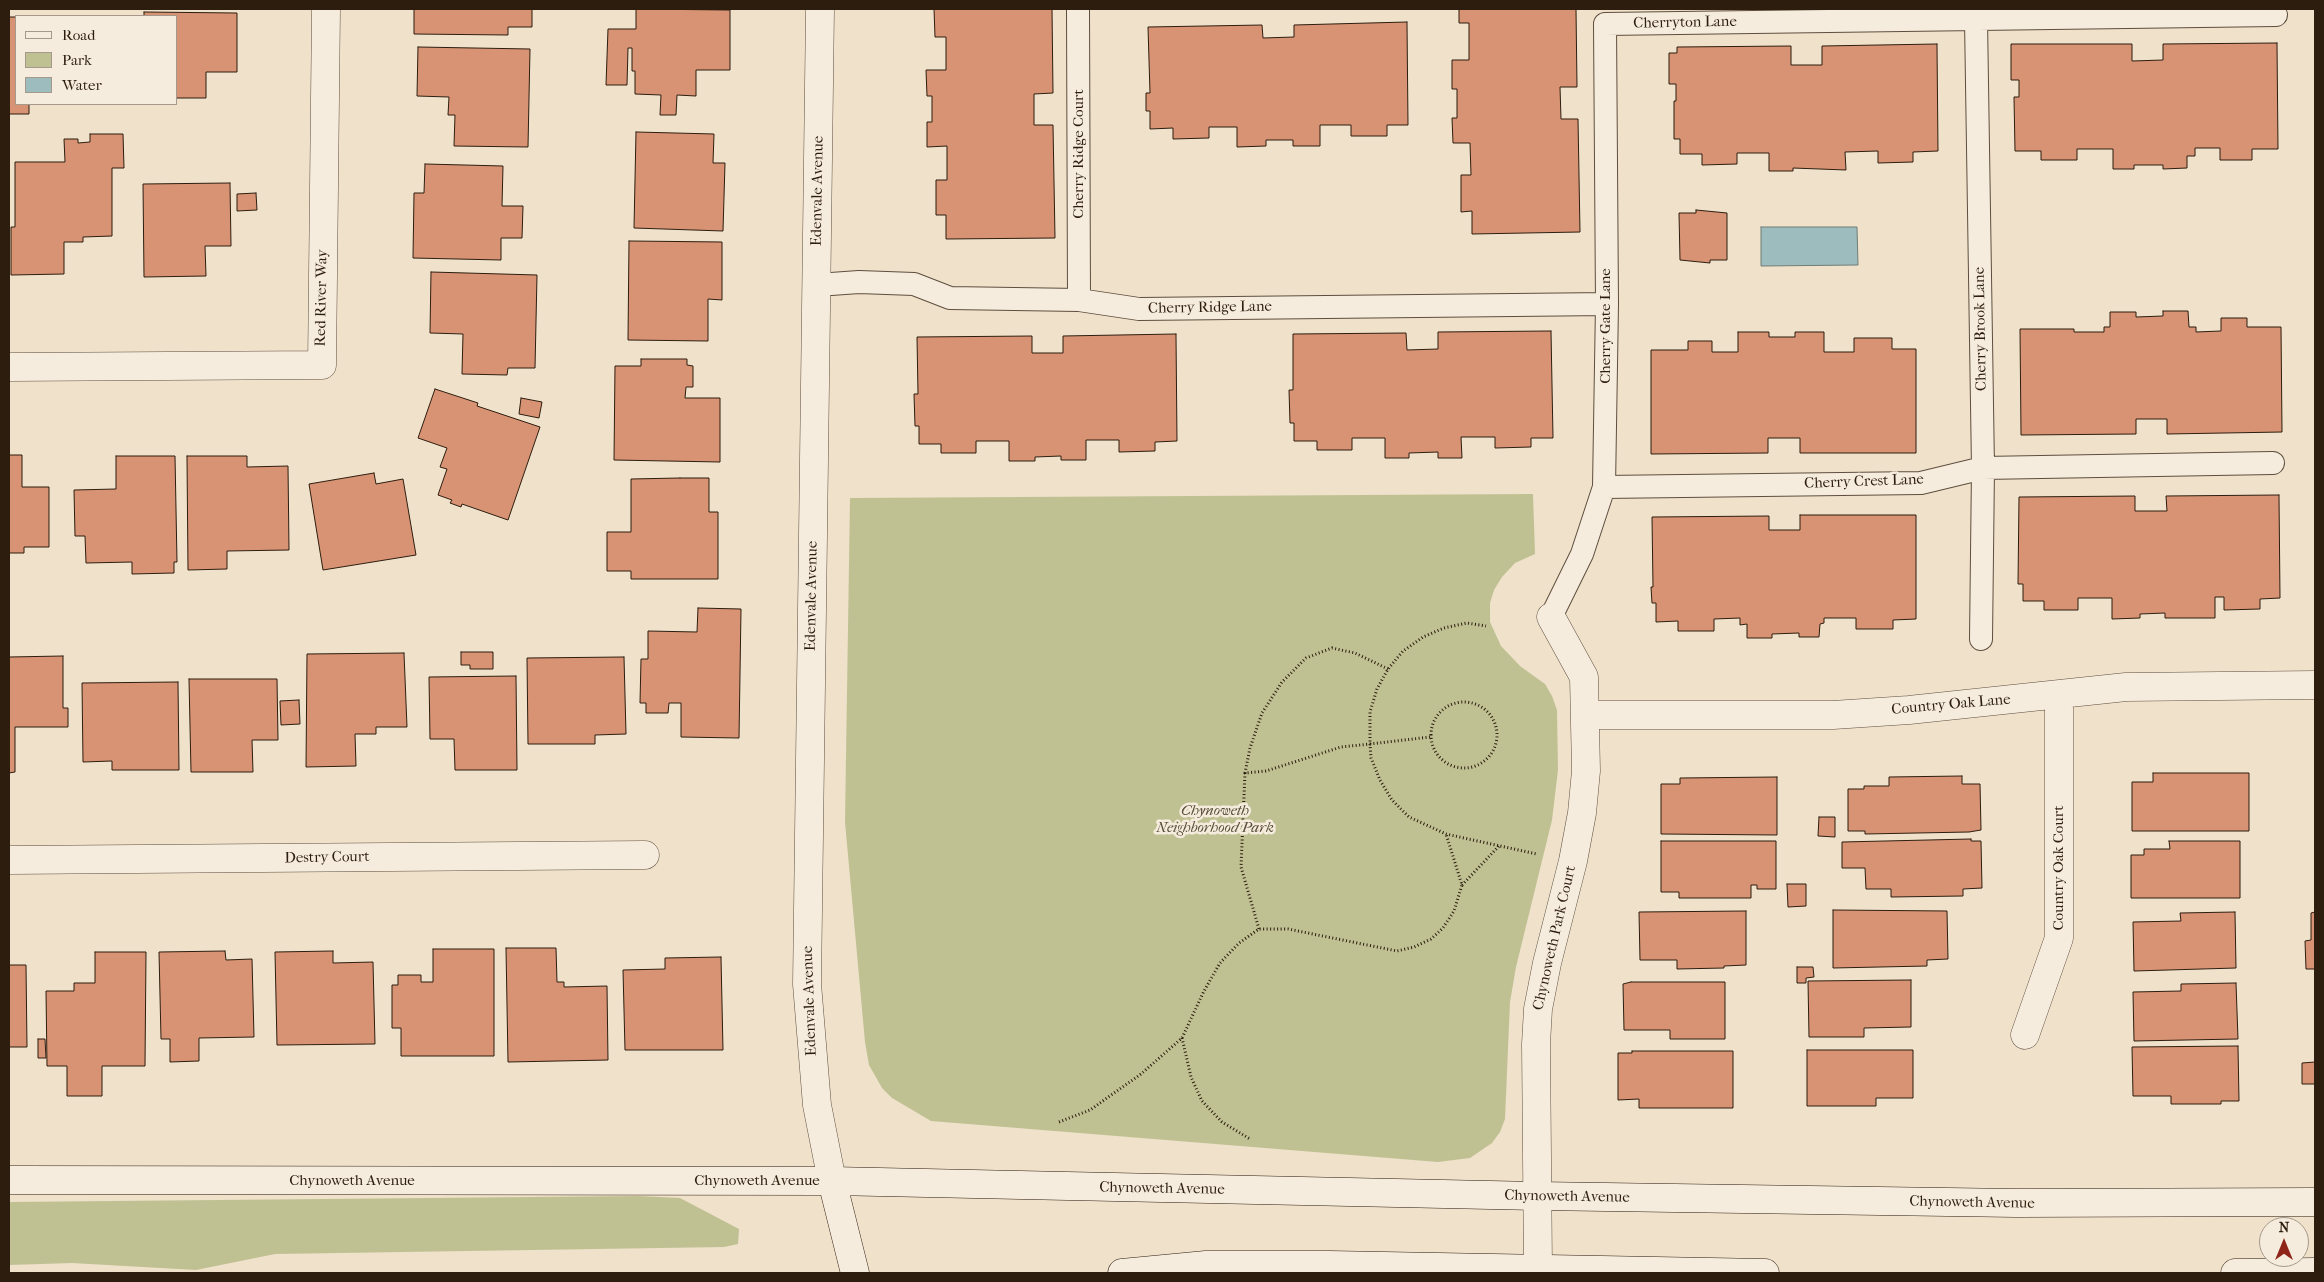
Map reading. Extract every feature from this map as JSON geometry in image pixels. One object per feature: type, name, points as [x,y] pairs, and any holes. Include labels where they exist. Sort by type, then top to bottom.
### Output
[{"type":"street","name":"Red River Way","points":[[9,367],[322,365],[326,9]]},
{"type":"street","name":"Edenvale Avenue","points":[[820,9],[807,984],[817,1105],[832,1181],[855,1273]]},
{"type":"street","name":"Chynoweth Park Court","points":[[1538,1269],[1536,1044],[1538,1009],[1547,963],[1573,861],[1582,813],[1586,771],[1584,677],[1551,617]]},
{"type":"street","name":"Country Oak Lane","points":[[1586,715],[1833,715],[1909,710],[2059,695],[2126,686],[2315,685]]},
{"type":"street","name":"Country Oak Court","points":[[2025,1035],[2059,938],[2059,695]]},
{"type":"street","name":"Destry Court","points":[[9,860],[645,855]]},
{"type":"street","name":"Chynoweth Avenue","points":[[9,1180],[832,1181],[1537,1196],[2016,1203],[2315,1202]]},
{"type":"street","points":[[1122,1273],[1206,1265],[1765,1273]]},
{"type":"street","points":[[2234,1273],[2315,1272]]},
{"type":"lane","name":"Cherry Ridge Court","points":[[1078,9],[1079,300]]},
{"type":"lane","name":"Cherryton Lane","points":[[1605,24],[2276,15]]},
{"type":"lane","name":"Cherry Brook Lane","points":[[1976,19],[1983,468],[1982,639]]},
{"type":"lane","name":"Cherry Gate Lane","points":[[1551,617],[1582,554],[1604,486],[1607,304],[1605,24]]},
{"type":"lane","name":"Cherry Ridge Lane","points":[[817,285],[858,282],[914,284],[950,298],[1079,300],[1139,309],[1607,304]]},
{"type":"lane","name":"Cherry Crest Lane","points":[[1604,486],[1921,483],[1983,468],[2272,463]]},
{"type":"path","points":[[1486,626],[1467,623],[1444,628],[1430,634],[1403,651],[1388,669],[1377,689],[1370,712],[1371,758],[1380,780],[1392,800],[1409,817],[1446,834],[1538,854]]},
{"type":"path","points":[[1259,930],[1241,867],[1245,773],[1250,748],[1262,713],[1282,682],[1306,658],[1332,648],[1355,653],[1388,669]]},
{"type":"path","points":[[1460,702],[1480,706],[1494,721],[1497,732],[1496,743],[1484,762],[1473,767],[1462,768],[1441,760],[1434,751],[1430,737],[1434,720],[1441,711],[1450,705],[1460,702]]},
{"type":"path","points":[[1245,773],[1266,771],[1341,747],[1430,737]]},
{"type":"path","points":[[1446,834],[1462,885]]},
{"type":"path","points":[[1060,1122],[1090,1110],[1140,1074],[1182,1038],[1204,991],[1220,963],[1239,943],[1259,930],[1288,929],[1397,951],[1414,947],[1431,939],[1443,928],[1454,911],[1462,885],[1498,846]]},
{"type":"path","points":[[1182,1038],[1191,1077],[1202,1101],[1222,1122],[1250,1139]]},
{"type":"green space","name":"Chynoweth Neighborhood Park","points":[[1533,494],[1535,554],[1515,563],[1502,577],[1494,590],[1490,603],[1490,622],[1501,646],[1520,666],[1545,684],[1552,696],[1557,710],[1558,770],[1552,820],[1516,967],[1510,1002],[1505,1119],[1500,1132],[1492,1143],[1470,1158],[1438,1162],[931,1121],[892,1098],[882,1088],[869,1065],[865,1042],[845,822],[850,498]]},
{"type":"green space","points":[[638,1196],[680,1198],[739,1229],[738,1244],[724,1247],[275,1254],[196,1270],[72,1263],[9,1265],[9,1202]]},
{"type":"water","points":[[1761,227],[1857,227],[1858,265],[1761,266]]},
{"type":"building","points":[[414,9],[532,9],[532,27],[508,27],[508,35],[414,34]]},
{"type":"building","points":[[636,9],[730,10],[730,70],[696,70],[696,96],[677,95],[676,115],[660,115],[661,95],[635,94],[632,48],[628,48],[627,85],[606,85],[608,29],[636,29]]},
{"type":"building","points":[[934,9],[1052,9],[1053,93],[1034,94],[1034,125],[1053,125],[1055,238],[946,239],[946,215],[936,215],[936,180],[947,180],[947,146],[927,147],[927,122],[932,122],[932,96],[927,96],[926,70],[946,70],[946,37],[935,37]]},
{"type":"building","points":[[1459,9],[1576,9],[1577,87],[1560,87],[1561,119],[1578,119],[1580,232],[1472,234],[1472,211],[1461,212],[1461,175],[1471,175],[1470,143],[1453,143],[1452,118],[1457,118],[1457,89],[1452,89],[1452,60],[1469,60],[1469,23],[1459,23]]},
{"type":"building","points":[[144,12],[237,13],[237,72],[206,72],[206,98],[178,98],[178,15],[144,15]]},
{"type":"building","points":[[9,17],[15,17],[15,105],[29,105],[29,114],[9,114]]},
{"type":"building","points":[[1407,22],[1408,125],[1387,125],[1387,136],[1351,136],[1351,125],[1320,125],[1320,146],[1293,146],[1293,140],[1266,140],[1266,146],[1237,147],[1237,127],[1209,127],[1209,138],[1173,139],[1173,128],[1150,129],[1150,111],[1146,111],[1146,93],[1150,93],[1148,27],[1262,25],[1263,38],[1294,37],[1294,25]]},
{"type":"building","points":[[2277,43],[2278,149],[2252,149],[2252,160],[2220,160],[2220,148],[2195,148],[2195,156],[2187,156],[2187,168],[2163,169],[2163,165],[2134,165],[2134,169],[2113,169],[2113,149],[2077,149],[2077,160],[2041,160],[2041,151],[2015,151],[2014,97],[2019,97],[2019,80],[2011,80],[2011,44],[2132,44],[2132,61],[2163,60],[2163,44]]},
{"type":"building","points":[[1937,44],[1938,151],[1913,152],[1913,162],[1878,163],[1878,151],[1845,152],[1846,170],[1793,168],[1793,171],[1769,171],[1769,153],[1737,153],[1737,164],[1702,165],[1702,154],[1680,154],[1680,139],[1674,139],[1676,84],[1669,84],[1669,53],[1677,53],[1677,47],[1791,46],[1791,65],[1822,65],[1822,46]]},
{"type":"building","points":[[418,47],[530,49],[528,147],[454,146],[455,115],[448,115],[449,97],[417,96]]},
{"type":"building","points":[[636,132],[714,134],[713,163],[725,163],[723,231],[634,228]]},
{"type":"building","points":[[90,134],[123,134],[124,168],[112,168],[112,236],[83,237],[83,242],[64,242],[64,274],[11,275],[11,227],[15,227],[15,162],[65,162],[64,139],[78,139],[78,143],[90,142]]},
{"type":"building","points":[[425,164],[503,166],[502,206],[523,206],[522,238],[501,238],[501,260],[413,258],[414,193],[424,193]]},
{"type":"building","points":[[230,183],[231,246],[205,246],[206,276],[144,277],[143,184]]},
{"type":"building","points":[[256,193],[257,210],[237,211],[237,194]]},
{"type":"building","points":[[1696,210],[1727,213],[1727,260],[1710,260],[1710,263],[1680,260],[1679,213],[1696,213]]},
{"type":"building","points":[[629,241],[722,242],[722,300],[708,299],[708,341],[628,340]]},
{"type":"building","points":[[431,272],[537,275],[535,368],[508,368],[507,375],[462,374],[463,334],[430,333]]},
{"type":"building","points":[[2163,311],[2188,311],[2189,327],[2196,327],[2196,332],[2221,331],[2221,318],[2247,318],[2247,327],[2281,327],[2282,432],[2167,434],[2167,419],[2136,419],[2136,434],[2021,435],[2020,329],[2074,329],[2074,332],[2104,332],[2104,327],[2110,327],[2110,312],[2136,312],[2136,317],[2163,316]]},
{"type":"building","points":[[1551,331],[1553,438],[1531,438],[1531,447],[1495,448],[1495,437],[1461,437],[1462,458],[1438,458],[1438,452],[1409,453],[1409,458],[1385,458],[1385,438],[1352,438],[1352,450],[1317,450],[1317,441],[1294,441],[1294,423],[1290,423],[1289,390],[1293,390],[1293,334],[1406,333],[1407,350],[1438,349],[1438,332]]},
{"type":"building","points":[[1738,332],[1769,332],[1769,337],[1795,337],[1795,332],[1824,332],[1824,352],[1854,352],[1854,338],[1892,338],[1892,349],[1916,349],[1916,453],[1800,453],[1800,438],[1768,438],[1768,453],[1651,454],[1651,350],[1688,350],[1688,341],[1712,341],[1712,352],[1738,352]]},
{"type":"building","points":[[1176,334],[1177,441],[1155,442],[1155,451],[1119,452],[1119,440],[1086,440],[1086,460],[1061,460],[1061,456],[1035,457],[1035,461],[1009,461],[1009,441],[976,441],[976,453],[941,453],[941,444],[919,444],[919,426],[915,426],[914,394],[918,394],[917,337],[1032,336],[1032,353],[1063,353],[1063,336]]},
{"type":"building","points":[[641,359],[687,359],[687,365],[693,366],[693,387],[686,387],[685,398],[720,398],[720,462],[614,460],[615,366],[641,366]]},
{"type":"building","points":[[435,389],[478,403],[477,406],[540,427],[508,520],[462,504],[461,507],[450,503],[452,500],[438,495],[447,469],[440,467],[447,448],[418,438]]},
{"type":"building","points":[[521,398],[542,402],[539,418],[519,414]]},
{"type":"building","points":[[9,455],[22,455],[22,487],[49,487],[49,547],[24,547],[24,553],[9,553]]},
{"type":"building","points":[[116,456],[175,456],[177,562],[174,562],[174,573],[132,574],[132,562],[86,563],[85,536],[75,536],[74,490],[116,489]]},
{"type":"building","points":[[187,456],[247,456],[247,467],[288,466],[289,550],[227,551],[227,569],[188,570]]},
{"type":"building","points":[[374,473],[376,484],[403,479],[416,555],[323,570],[309,484]]},
{"type":"building","points":[[709,478],[709,512],[718,512],[718,579],[631,579],[631,571],[607,571],[607,532],[631,532],[631,479]]},
{"type":"building","points":[[2279,495],[2280,598],[2260,599],[2260,609],[2224,610],[2224,597],[2215,597],[2215,618],[2165,618],[2165,613],[2140,614],[2140,618],[2112,619],[2112,598],[2078,598],[2078,610],[2044,610],[2044,601],[2023,601],[2023,584],[2018,584],[2019,497],[2135,496],[2135,511],[2167,511],[2166,496]]},
{"type":"building","points":[[1800,515],[1916,515],[1916,619],[1893,620],[1893,629],[1856,629],[1856,618],[1824,618],[1824,623],[1820,624],[1819,637],[1799,637],[1799,633],[1772,634],[1772,638],[1747,638],[1747,624],[1740,625],[1740,618],[1714,619],[1714,631],[1678,631],[1678,621],[1656,622],[1656,603],[1652,603],[1651,587],[1653,587],[1652,517],[1769,516],[1769,530],[1800,530]]},
{"type":"building","points":[[698,608],[741,609],[739,738],[681,737],[681,703],[669,703],[668,713],[646,713],[646,703],[640,703],[641,659],[648,659],[648,631],[697,632]]},
{"type":"building","points":[[461,652],[493,652],[493,669],[470,669],[470,665],[461,665]]},
{"type":"building","points":[[404,653],[407,727],[376,727],[376,734],[355,734],[356,766],[306,767],[307,654]]},
{"type":"building","points":[[63,656],[63,708],[68,708],[68,727],[15,727],[15,772],[9,773],[9,657]]},
{"type":"building","points":[[624,657],[626,734],[595,735],[595,744],[528,744],[527,658]]},
{"type":"building","points":[[516,676],[517,770],[455,770],[454,739],[430,739],[429,677]]},
{"type":"building","points":[[189,679],[277,679],[278,740],[252,740],[253,772],[191,772]]},
{"type":"building","points":[[178,682],[179,770],[112,770],[112,761],[83,762],[82,683]]},
{"type":"building","points":[[299,700],[300,724],[281,725],[280,701]]},
{"type":"building","points":[[2153,773],[2249,773],[2249,831],[2132,831],[2132,782],[2153,782]]},
{"type":"building","points":[[1962,776],[1962,784],[1980,784],[1981,830],[1969,832],[1865,834],[1865,831],[1848,831],[1848,789],[1864,789],[1864,786],[1889,786],[1889,777]]},
{"type":"building","points":[[1777,777],[1777,835],[1661,834],[1661,784],[1680,784],[1680,778]]},
{"type":"building","points":[[1819,817],[1835,817],[1835,837],[1818,836]]},
{"type":"building","points":[[1971,839],[1971,841],[1981,841],[1982,888],[1963,889],[1963,896],[1891,897],[1891,889],[1866,889],[1865,868],[1842,868],[1842,842]]},
{"type":"building","points":[[1661,841],[1776,841],[1776,889],[1757,889],[1757,885],[1751,885],[1751,898],[1679,898],[1679,892],[1661,892]]},
{"type":"building","points":[[2169,841],[2240,841],[2240,898],[2131,898],[2131,855],[2144,855],[2144,849],[2170,849]]},
{"type":"building","points":[[1787,884],[1806,884],[1806,906],[1788,907]]},
{"type":"building","points":[[1833,910],[1947,911],[1948,959],[1927,960],[1927,966],[1833,968]]},
{"type":"building","points":[[1746,911],[1746,965],[1724,966],[1724,968],[1677,969],[1677,960],[1640,960],[1639,912]]},
{"type":"building","points":[[2235,912],[2236,968],[2134,971],[2133,922],[2181,921],[2180,913]]},
{"type":"building","points":[[2315,912],[2315,969],[2306,969],[2305,941],[2311,940],[2311,913]]},
{"type":"building","points":[[506,948],[556,948],[557,982],[564,982],[564,987],[607,986],[608,1060],[508,1062]]},
{"type":"building","points":[[433,949],[494,949],[494,1056],[401,1056],[401,1028],[392,1028],[392,985],[398,985],[398,975],[421,975],[421,982],[433,982]]},
{"type":"building","points":[[225,951],[226,960],[252,959],[254,1037],[199,1038],[199,1061],[170,1062],[170,1039],[161,1039],[159,952]]},
{"type":"building","points":[[333,951],[333,963],[373,962],[375,1044],[277,1045],[275,952]]},
{"type":"building","points":[[95,952],[146,952],[145,1066],[102,1066],[102,1096],[67,1096],[67,1066],[47,1066],[46,991],[74,991],[74,983],[95,983]]},
{"type":"building","points":[[721,957],[723,1050],[625,1050],[623,970],[665,969],[665,958]]},
{"type":"building","points":[[9,965],[26,965],[27,1047],[9,1047]]},
{"type":"building","points":[[1797,967],[1813,967],[1814,977],[1806,978],[1806,983],[1797,983]]},
{"type":"building","points":[[1911,980],[1911,1027],[1864,1028],[1864,1037],[1809,1037],[1808,981]]},
{"type":"building","points":[[1631,982],[1725,982],[1725,1039],[1670,1039],[1670,1030],[1624,1030],[1623,984]]},
{"type":"building","points":[[2236,983],[2238,1039],[2134,1041],[2133,992],[2181,991],[2181,984]]},
{"type":"building","points":[[38,1039],[45,1039],[46,1058],[38,1058]]},
{"type":"building","points":[[2238,1046],[2239,1101],[2221,1101],[2221,1104],[2171,1104],[2171,1096],[2133,1096],[2132,1047]]},
{"type":"building","points":[[1807,1050],[1913,1050],[1913,1098],[1876,1098],[1876,1106],[1807,1106]]},
{"type":"building","points":[[1632,1051],[1733,1051],[1733,1108],[1639,1108],[1639,1099],[1618,1100],[1618,1053],[1632,1053]]},
{"type":"building","points":[[2315,1062],[2315,1084],[2302,1084],[2302,1063]]}]
